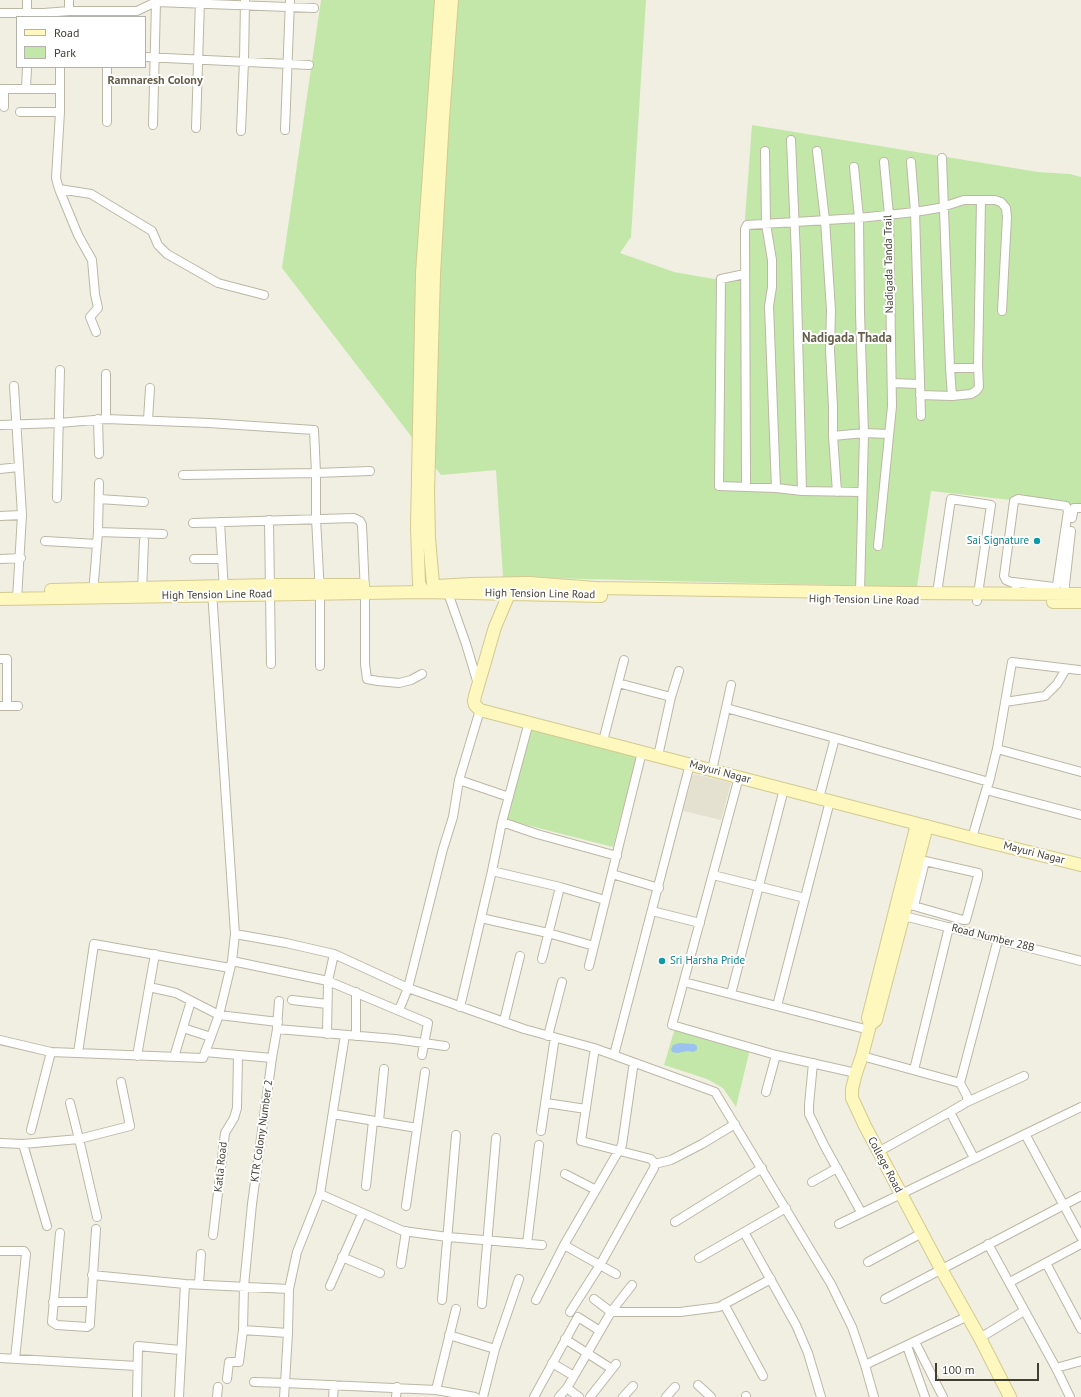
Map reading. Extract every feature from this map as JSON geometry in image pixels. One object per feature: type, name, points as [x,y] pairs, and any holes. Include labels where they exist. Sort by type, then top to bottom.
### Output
[{"type":"main road","points":[[422,588],[417,481],[442,0]]},
{"type":"main road","points":[[452,0],[442,132],[428,274],[429,538],[433,584],[437,586],[509,588],[495,627],[474,701],[475,705],[480,710]]},
{"type":"main road","name":"High Tension Line Road","points":[[0,599],[18,595],[93,593],[422,588],[448,593],[509,588],[531,595],[860,592],[937,593],[978,597],[1015,588],[1050,590],[1064,594],[1081,594]]},
{"type":"main road","points":[[0,591],[18,595]]},
{"type":"main road","name":"High Tension Line Road","points":[[694,593],[978,597],[1081,602]]},
{"type":"main road","name":"Mayuri Nagar","points":[[480,710],[1081,865]]},
{"type":"main road","name":"College Road","points":[[922,825],[911,885],[899,915],[876,1020],[870,1027],[856,1073],[852,1089],[852,1098],[864,1126],[980,1338],[1010,1397]]},
{"type":"street","points":[[27,0],[27,15]]},
{"type":"street","points":[[69,0],[69,11]]},
{"type":"street","points":[[0,14],[60,15],[69,11],[106,14],[137,11],[158,1],[290,4],[314,8]]},
{"type":"street","points":[[153,125],[158,1]]},
{"type":"street","points":[[196,128],[200,2]]},
{"type":"street","points":[[242,131],[245,3]]},
{"type":"street","points":[[285,130],[290,4]]},
{"type":"street","points":[[146,57],[309,65]]},
{"type":"street","points":[[26,89],[27,68]]},
{"type":"street","points":[[60,68],[60,112],[56,178],[78,235],[92,260],[98,308],[90,317],[96,332]]},
{"type":"street","points":[[107,68],[107,122]]},
{"type":"street","points":[[4,108],[2,89],[60,89]]},
{"type":"street","points":[[20,112],[60,112]]},
{"type":"street","points":[[791,140],[802,491]]},
{"type":"street","points":[[765,151],[766,224],[772,260],[772,287],[768,306],[776,488]]},
{"type":"street","points":[[817,151],[825,220],[831,310],[830,350],[836,492]]},
{"type":"street","points":[[942,158],[952,396]]},
{"type":"street","name":"Nadigada Tanda Trail","points":[[884,162],[888,215],[892,366],[892,406],[889,434]]},
{"type":"street","points":[[910,162],[915,212],[921,416]]},
{"type":"street","points":[[854,166],[859,218],[860,313],[864,433],[860,592]]},
{"type":"street","points":[[59,189],[92,194],[152,231],[158,245],[167,254],[218,283],[264,295]]},
{"type":"street","points":[[746,487],[745,274],[746,227],[750,224],[859,218],[915,212],[945,206],[964,200],[995,200],[1001,202],[1006,208],[1007,217],[1002,310]]},
{"type":"street","points":[[920,394],[952,396],[971,394],[979,387],[978,366],[981,200]]},
{"type":"street","points":[[745,274],[720,279],[719,486],[776,488],[802,491],[862,492]]},
{"type":"street","points":[[950,368],[972,368],[978,366]]},
{"type":"street","points":[[57,498],[60,370]]},
{"type":"street","points":[[98,454],[106,374]]},
{"type":"street","points":[[892,383],[919,384]]},
{"type":"street","points":[[14,386],[22,515],[18,595]]},
{"type":"street","points":[[148,420],[150,388]]},
{"type":"street","points":[[0,425],[59,423],[102,419],[209,423],[314,430],[316,518],[320,589],[320,666]]},
{"type":"street","points":[[833,436],[864,433],[889,434],[878,546]]},
{"type":"street","points":[[0,469],[19,468]]},
{"type":"street","points":[[183,475],[370,471]]},
{"type":"street","points":[[93,593],[98,532],[99,483]]},
{"type":"street","points":[[99,499],[144,502]]},
{"type":"street","points":[[937,593],[951,499],[991,504],[978,597]]},
{"type":"street","points":[[1015,588],[1006,580],[1004,576],[1013,503],[1018,499],[1064,505],[1068,509],[1058,584],[1050,590]]},
{"type":"street","points":[[1064,594],[1073,510],[1074,508],[1081,508]]},
{"type":"street","points":[[0,516],[22,515]]},
{"type":"street","points":[[193,522],[316,518],[354,518],[360,521],[362,525],[365,589],[365,664],[367,678],[378,681],[399,683],[412,680],[422,674]]},
{"type":"street","points":[[270,520],[270,664]]},
{"type":"street","points":[[0,1040],[51,1052],[203,1058],[219,1015],[231,964],[235,934],[218,591],[222,559],[220,522]]},
{"type":"street","points":[[98,532],[163,534]]},
{"type":"street","points":[[142,592],[144,541]]},
{"type":"street","points":[[45,542],[97,544]]},
{"type":"street","points":[[0,559],[21,558]]},
{"type":"street","points":[[194,559],[222,559]]},
{"type":"street","points":[[448,593],[478,685]]},
{"type":"street","points":[[0,659],[7,659],[4,706],[18,706]]},
{"type":"street","points":[[603,741],[624,660]]},
{"type":"street","points":[[972,838],[997,749],[1012,662],[1078,670]]},
{"type":"street","points":[[1005,702],[1045,696],[1057,684],[1066,669]]},
{"type":"street","points":[[658,756],[671,697],[679,671]]},
{"type":"street","points":[[618,683],[671,697]]},
{"type":"street","points":[[712,770],[731,685]]},
{"type":"street","points":[[726,708],[835,738],[1081,815]]},
{"type":"street","points":[[399,1010],[408,988],[443,849],[453,817],[459,780],[480,710]]},
{"type":"street","points":[[460,1007],[502,822],[529,722]]},
{"type":"street","points":[[777,1006],[805,898],[835,738]]},
{"type":"street","points":[[997,749],[1081,772]]},
{"type":"street","points":[[589,966],[642,752]]},
{"type":"street","points":[[614,1055],[659,888],[690,764]]},
{"type":"street","points":[[739,777],[672,1025],[776,1055],[856,1073]]},
{"type":"street","points":[[459,780],[509,797]]},
{"type":"street","points":[[731,994],[784,789]]},
{"type":"street","points":[[502,822],[537,834],[617,856]]},
{"type":"street","points":[[927,861],[978,874],[966,920],[914,906],[911,885],[924,863],[927,861]]},
{"type":"street","points":[[492,871],[560,887],[605,900]]},
{"type":"street","points":[[612,874],[659,888]]},
{"type":"street","points":[[713,875],[805,898]]},
{"type":"street","points":[[542,959],[560,887]]},
{"type":"street","points":[[652,911],[700,923]]},
{"type":"street","name":"Road Number 28B","points":[[899,915],[1081,961]]},
{"type":"street","points":[[481,918],[548,933],[594,946]]},
{"type":"street","points":[[914,1070],[950,927]]},
{"type":"street","points":[[235,934],[286,943],[334,954],[408,988],[460,1007],[524,1029],[594,1048],[715,1092],[831,1284],[852,1326],[874,1397]]},
{"type":"street","points":[[967,1102],[967,1096],[960,1083],[998,939]]},
{"type":"street","points":[[78,1053],[94,944],[231,964],[328,981],[428,1022],[422,1055]]},
{"type":"street","points":[[137,1056],[155,954]]},
{"type":"street","points":[[327,1034],[328,981],[334,954]]},
{"type":"street","points":[[504,1021],[520,956]]},
{"type":"street","points":[[548,1036],[562,982]]},
{"type":"street","points":[[684,982],[777,1006],[870,1027]]},
{"type":"street","points":[[149,987],[176,994],[219,1015],[327,1034],[424,1042],[445,1046]]},
{"type":"street","points":[[356,992],[356,1036]]},
{"type":"street","points":[[292,1000],[327,1004]]},
{"type":"street","points":[[174,1057],[191,1001]]},
{"type":"street","name":"KTR Colony Number 2","points":[[227,1379],[229,1362],[239,1362],[243,1330],[244,1286],[252,1204],[280,1001]]},
{"type":"street","points":[[183,1028],[211,1036]]},
{"type":"street","points":[[284,1397],[289,1289],[297,1252],[320,1194],[345,1035]]},
{"type":"street","points":[[542,1131],[554,1043]]},
{"type":"street","points":[[31,1130],[51,1052]]},
{"type":"street","points":[[205,1052],[272,1058]]},
{"type":"street","points":[[594,1054],[581,1141],[651,1159],[655,1164]]},
{"type":"street","name":"Katla Road","points":[[213,1235],[224,1136],[234,1118],[237,1108],[238,1055]]},
{"type":"street","points":[[766,1092],[776,1055]]},
{"type":"street","points":[[862,1056],[960,1083]]},
{"type":"street","points":[[813,1063],[809,1114],[861,1212]]},
{"type":"street","points":[[536,1300],[564,1245],[622,1145],[633,1068]]},
{"type":"street","points":[[366,1186],[384,1069]]},
{"type":"street","points":[[406,1206],[425,1072]]},
{"type":"street","points":[[878,1152],[967,1102],[1024,1076]]},
{"type":"street","points":[[0,1143],[23,1144],[79,1139],[130,1126],[121,1082]]},
{"type":"street","points":[[70,1103],[97,1217]]},
{"type":"street","points":[[546,1103],[586,1108]]},
{"type":"street","points":[[839,1224],[861,1212],[1081,1107]]},
{"type":"street","points":[[950,1112],[974,1158]]},
{"type":"street","points":[[333,1114],[417,1128]]},
{"type":"street","points":[[655,1164],[671,1160],[683,1154],[735,1124]]},
{"type":"street","points":[[1025,1134],[1081,1238]]},
{"type":"street","points":[[442,1300],[456,1135]]},
{"type":"street","points":[[482,1304],[496,1138]]},
{"type":"street","points":[[23,1144],[47,1226]]},
{"type":"street","points":[[527,1244],[539,1145]]},
{"type":"street","points":[[570,1312],[600,1265],[655,1164]]},
{"type":"street","points":[[675,1222],[762,1168]]},
{"type":"street","points":[[812,1182],[837,1168]]},
{"type":"street","points":[[565,1174],[596,1190]]},
{"type":"street","points":[[320,1194],[362,1214],[406,1232],[448,1238],[542,1245]]},
{"type":"street","points":[[885,1299],[1081,1196]]},
{"type":"street","points":[[699,1258],[786,1208]]},
{"type":"street","points":[[330,1286],[362,1214]]},
{"type":"street","points":[[60,1233],[51,1319],[53,1324],[87,1327],[90,1325],[96,1228]]},
{"type":"street","points":[[401,1264],[406,1232]]},
{"type":"street","points":[[744,1232],[796,1325],[808,1354],[821,1397]]},
{"type":"street","points":[[868,1262],[922,1233]]},
{"type":"street","points":[[988,1244],[1010,1282],[1070,1397]]},
{"type":"street","points":[[1010,1282],[1081,1244]]},
{"type":"street","points":[[564,1245],[616,1274]]},
{"type":"street","points":[[0,1251],[24,1252],[26,1254],[15,1359]]},
{"type":"street","points":[[199,1284],[201,1254]]},
{"type":"street","points":[[342,1257],[380,1273]]},
{"type":"street","points":[[1046,1263],[1081,1329]]},
{"type":"street","points":[[92,1275],[185,1284],[289,1289]]},
{"type":"street","points":[[483,1397],[495,1349],[519,1279]]},
{"type":"street","points":[[594,1299],[611,1312],[680,1312],[719,1307],[771,1279]]},
{"type":"street","points":[[179,1397],[180,1350],[185,1284]]},
{"type":"street","points":[[560,1397],[567,1388],[611,1312],[632,1285]]},
{"type":"street","points":[[53,1302],[91,1302]]},
{"type":"street","points":[[724,1304],[763,1376]]},
{"type":"street","points":[[436,1390],[456,1309]]},
{"type":"street","points":[[980,1338],[1024,1311]]},
{"type":"street","points":[[865,1365],[968,1316]]},
{"type":"street","points":[[534,1397],[578,1317],[600,1331]]},
{"type":"street","points":[[243,1330],[288,1333]]},
{"type":"street","points":[[449,1335],[495,1349]]},
{"type":"street","points":[[565,1340],[614,1366],[590,1397]]},
{"type":"street","points":[[915,1342],[943,1397]]},
{"type":"street","points":[[137,1397],[138,1346],[180,1350]]},
{"type":"street","points":[[907,1346],[925,1397]]},
{"type":"street","points":[[0,1358],[137,1366]]},
{"type":"street","points":[[1056,1368],[1081,1361]]},
{"type":"street","points":[[552,1363],[574,1376]]},
{"type":"street","points":[[254,1382],[397,1387],[436,1390],[475,1397]]},
{"type":"street","points":[[333,1397],[334,1385]]},
{"type":"street","points":[[623,1397],[633,1386]]},
{"type":"street","points":[[666,1397],[675,1386]]},
{"type":"street","points":[[698,1386],[709,1396]]},
{"type":"street","points":[[217,1397],[218,1387]]},
{"type":"street","points":[[396,1397],[397,1387]]},
{"type":"street","points":[[567,1388],[579,1397]]},
{"type":"shaded area","points":[[693,774],[731,783],[721,820],[683,811]]},
{"type":"green space","points":[[321,0],[646,0],[631,237],[620,253],[674,272],[714,279],[741,272],[752,125],[1038,172],[1070,174],[1081,177],[1081,508],[931,491],[917,587],[503,577],[496,470],[441,475],[282,268]]},
{"type":"green space","points":[[531,728],[637,756],[613,847],[507,820]]},
{"type":"green space","points":[[675,1028],[750,1049],[736,1107],[723,1088],[707,1079],[664,1065]]},
{"type":"water","points":[[679,1043],[694,1044],[697,1046],[697,1050],[693,1052],[672,1052],[671,1049],[673,1045]]},
{"type":"place","name":"Sai Signature","points":[[1037,541]]},
{"type":"place","name":"Sri Harsha Pride","points":[[662,961]]},
{"type":"district","name":"Ramnaresh Colony","points":[[155,81]]},
{"type":"district","name":"Nadigada Thada","points":[[847,338]]}]
